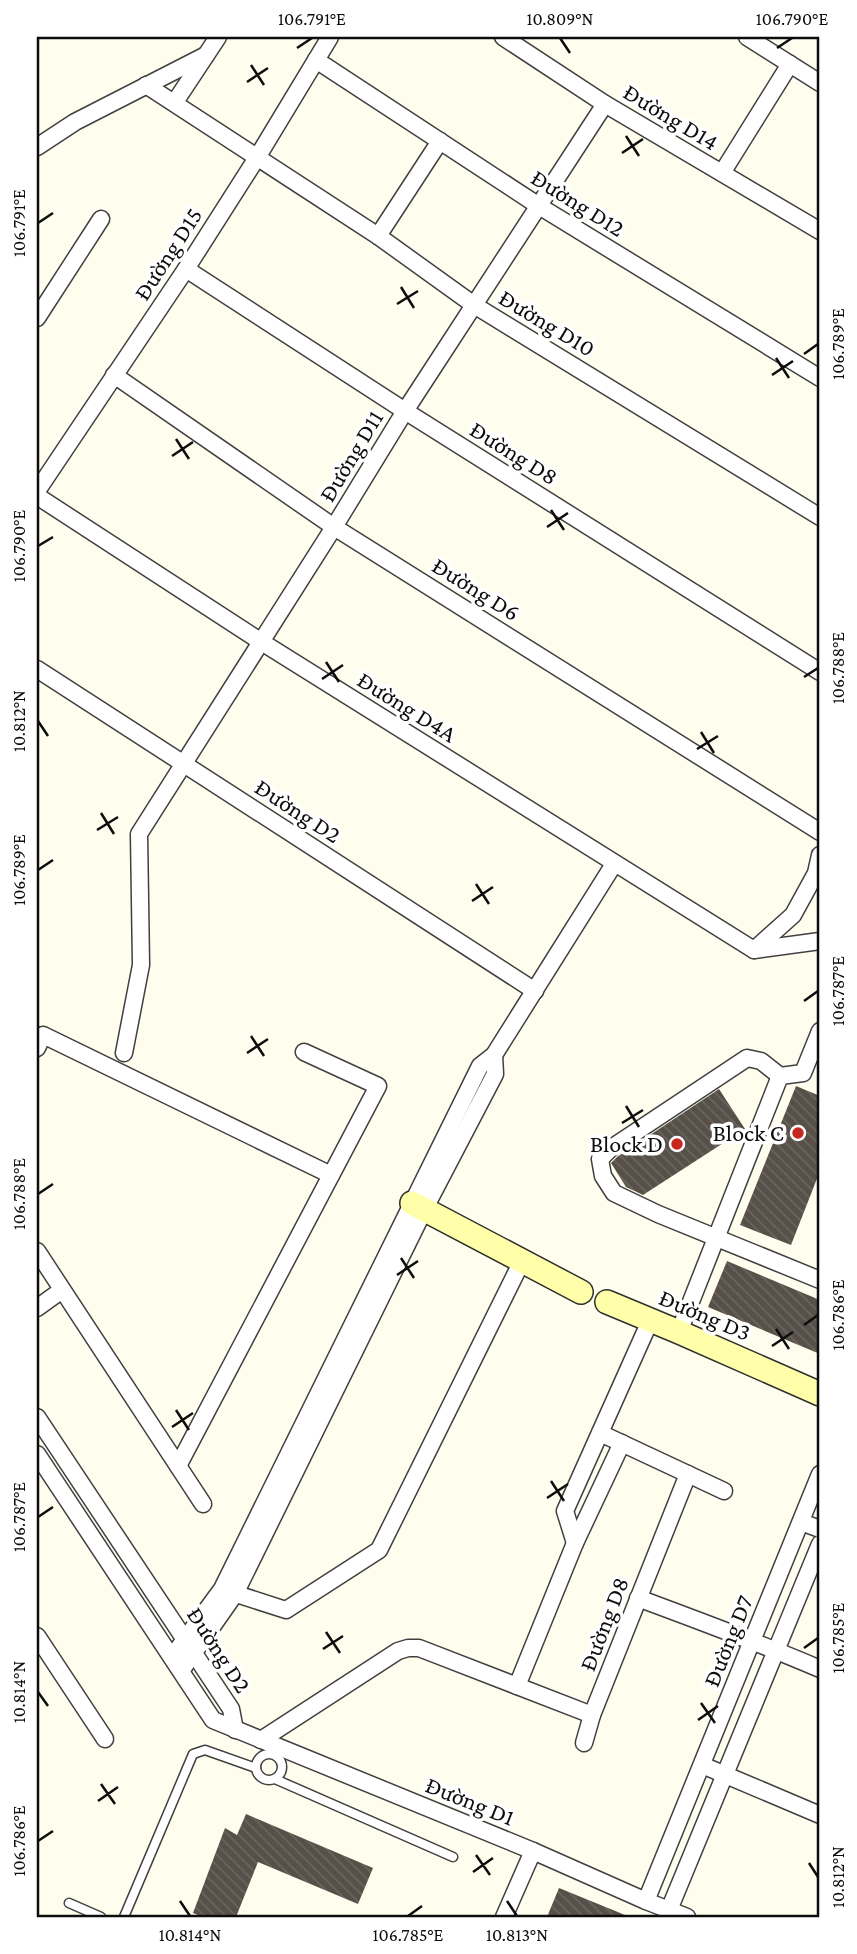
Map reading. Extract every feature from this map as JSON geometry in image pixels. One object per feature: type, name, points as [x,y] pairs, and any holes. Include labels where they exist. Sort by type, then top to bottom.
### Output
[{"type":"street","points":[[175,102],[218,37]]},
{"type":"street","name":"Đường D15","points":[[37,493],[186,269],[330,37]]},
{"type":"street","name":"Đường D14","points":[[503,37],[605,104],[820,231]]},
{"type":"street","points":[[747,37],[820,83]]},
{"type":"street","points":[[37,148],[75,122],[206,55]]},
{"type":"street","name":"Đường D12","points":[[316,60],[539,206],[820,378]]},
{"type":"street","points":[[722,173],[790,64]]},
{"type":"street","name":"Đường D10","points":[[146,85],[378,236],[474,305],[820,517]]},
{"type":"street","name":"Đường D11","points":[[124,1053],[141,965],[139,834],[405,411],[605,104]]},
{"type":"street","points":[[378,236],[440,141]]},
{"type":"street","points":[[37,318],[102,219]]},
{"type":"street","name":"Đường D8","points":[[186,269],[405,411],[820,672]]},
{"type":"street","name":"Đường D6","points":[[114,374],[334,527],[820,832]]},
{"type":"street","name":"Đường D4A","points":[[37,493],[260,641],[754,950]]},
{"type":"street","name":"Đường D2","points":[[37,669],[535,990]]},
{"type":"street","points":[[754,950],[793,915],[816,873],[820,855]]},
{"type":"street","points":[[176,1664],[228,1591],[418,1207],[480,1066],[494,1055],[614,864]]},
{"type":"street","points":[[754,950],[820,941]]},
{"type":"street","points":[[820,1031],[814,1063],[803,1073],[780,1076],[761,1061],[747,1058],[610,1149],[600,1159],[603,1177],[614,1193],[658,1214],[820,1280]]},
{"type":"street","points":[[37,1048],[43,1035],[331,1175]]},
{"type":"street","points":[[178,1466],[378,1086],[304,1052]]},
{"type":"street","points":[[679,1332],[780,1076]]},
{"type":"street","points":[[418,1207],[581,1292]]},
{"type":"street","points":[[37,1251],[203,1504]]},
{"type":"street","points":[[228,1591],[286,1610],[379,1550],[522,1261]]},
{"type":"street","points":[[37,1308],[62,1290]]},
{"type":"street","name":"Đường D3","points":[[607,1302],[820,1394]]},
{"type":"street","points":[[575,1543],[565,1511],[650,1321]]},
{"type":"street","name":"Đường D2","points":[[37,1417],[231,1709],[235,1730]]},
{"type":"street","points":[[600,1433],[724,1491]]},
{"type":"street","points":[[517,1686],[575,1543],[622,1443]]},
{"type":"street","name":"Đường D2","points":[[37,1454],[213,1720],[235,1730]]},
{"type":"street","name":"Đường D8","points":[[584,1743],[688,1474]]},
{"type":"street","name":"Đường D7","points":[[646,1901],[820,1474]]},
{"type":"street","points":[[801,1522],[820,1529]]},
{"type":"street","name":"Đường D7","points":[[669,1910],[820,1544]]},
{"type":"street","points":[[638,1598],[820,1669]]},
{"type":"street","points":[[37,1636],[104,1739]]},
{"type":"street","points":[[270,1747],[398,1651],[408,1648],[419,1648],[593,1715]]},
{"type":"street","name":"Đường D1","points":[[235,1730],[270,1747],[533,1851],[687,1917]]},
{"type":"street","points":[[702,1765],[820,1815]]},
{"type":"street","points":[[504,1917],[533,1851]]},
{"type":"lane","points":[[270,1747],[282,1764],[281,1773],[275,1779],[267,1781],[262,1779],[256,1768],[270,1747]]},
{"type":"lane","points":[[124,1917],[193,1754],[205,1750],[256,1768]]},
{"type":"lane","points":[[275,1779],[453,1857]]},
{"type":"lane","points":[[69,1903],[101,1917]]},
{"type":"building","name":"Block C","points":[[796,1086],[820,1096],[820,1171],[791,1245],[740,1225]]},
{"type":"building","name":"Block D","points":[[719,1089],[745,1129],[643,1195],[626,1187],[611,1163]]},
{"type":"building","points":[[727,1261],[820,1300],[820,1354],[708,1307]]},
{"type":"building","points":[[246,1814],[373,1868],[358,1904],[258,1862],[236,1917],[203,1917],[193,1913],[225,1828],[237,1835]]},
{"type":"building","points":[[559,1888],[630,1917],[547,1917]]},
{"type":"place","name":"Block C","points":[[798,1133]]},
{"type":"place","name":"Block D","points":[[677,1144]]}]
